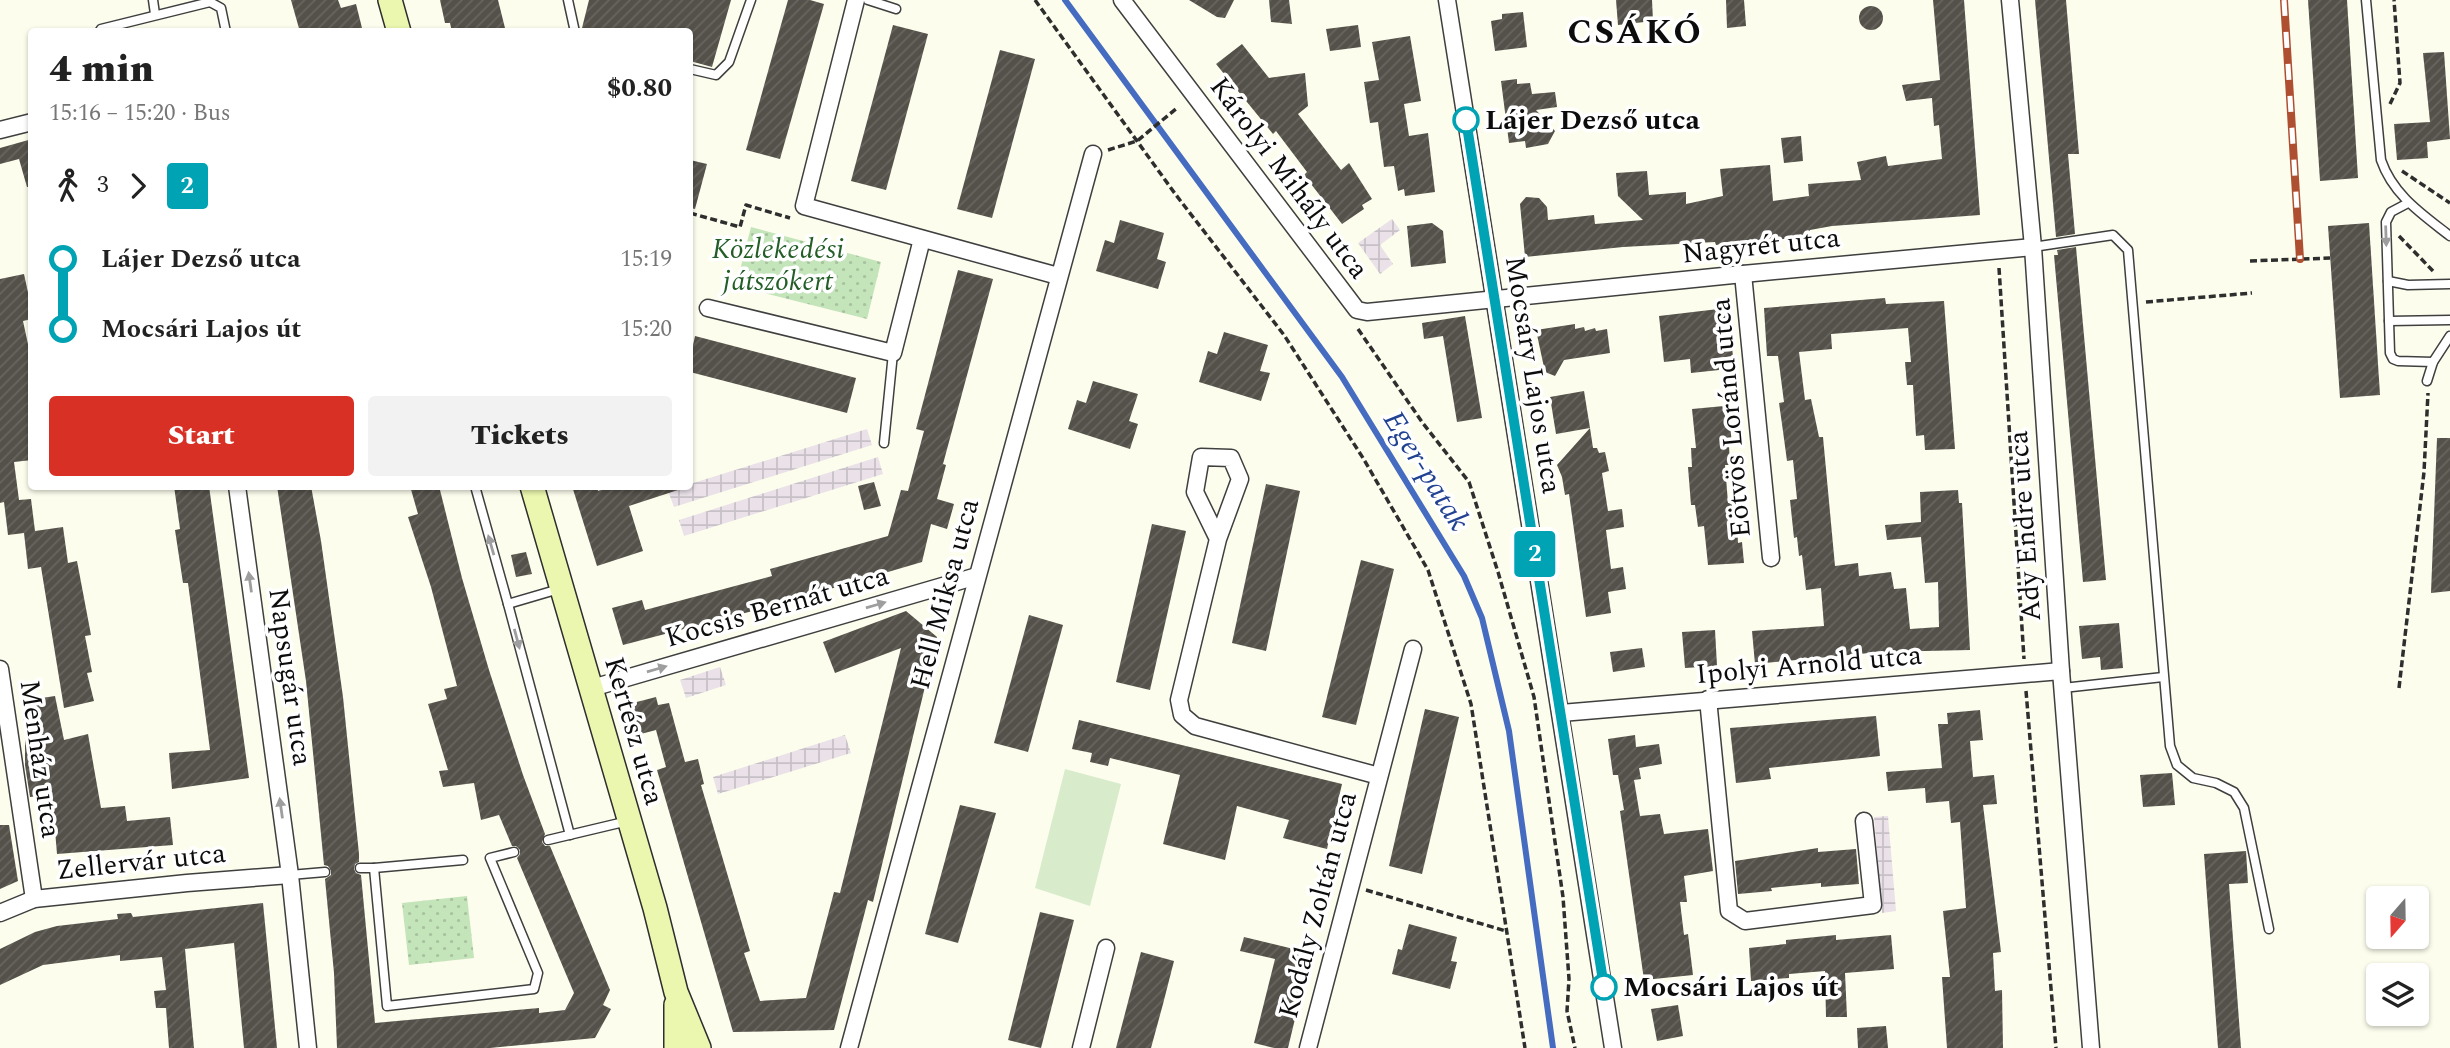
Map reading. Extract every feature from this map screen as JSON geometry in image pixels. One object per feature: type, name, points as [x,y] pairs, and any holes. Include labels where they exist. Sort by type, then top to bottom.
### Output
[{"type":"street","points":[[390,0],[398,28]]},
{"type":"street","points":[[856,0],[804,206],[1058,276]]},
{"type":"street","name":"Károlyi Mihály utca","points":[[1122,0],[1357,310],[1367,312],[1494,299]]},
{"type":"street","name":"Mocsáry Lajos utca","points":[[1447,0],[1613,1048]]},
{"type":"street","name":"Ady Endre utca","points":[[2010,0],[2033,247],[2061,671],[2091,1048]]},
{"type":"street","points":[[0,130],[28,123]]},
{"type":"street","name":"Hell Miksa utca","points":[[849,1048],[1093,154]]},
{"type":"street","points":[[708,308],[893,353],[922,239]]},
{"type":"street","name":"Nagyrét utca","points":[[1494,299],[2033,247]]},
{"type":"street","name":"Eötvös Loránd utca","points":[[1743,274],[1770,558]]},
{"type":"street","name":"Kodály Zoltán utca","points":[[1218,539],[1195,492],[1201,457],[1231,458],[1240,479],[1218,539],[1179,700],[1182,715],[1195,726],[1379,776]]},
{"type":"street","name":"Napsugár utca","points":[[238,490],[290,875],[308,1048]]},
{"type":"street","name":"Kertész utca","points":[[533,490],[655,908],[676,992],[699,1048]]},
{"type":"street","name":"Kocsis Bernát utca","points":[[592,688],[977,576]]},
{"type":"street","name":"Kodály Zoltán utca","points":[[1308,1048],[1413,649]]},
{"type":"street","name":"Menház utca","points":[[0,669],[34,899]]},
{"type":"street","name":"Ipolyi Arnold utca","points":[[1561,713],[2061,671]]},
{"type":"street","points":[[1708,699],[1729,911],[1745,921],[1872,905],[1864,821]]},
{"type":"street","name":"Zellervár utca","points":[[0,913],[34,899],[290,875]]},
{"type":"street","points":[[1080,1048],[1106,948]]},
{"type":"street","name":"Kertész utca","points":[[676,992],[676,1048]]},
{"type":"lane","points":[[153,0],[155,14]]},
{"type":"lane","points":[[568,0],[574,28]]},
{"type":"lane","points":[[693,70],[716,75],[729,62],[751,0]]},
{"type":"lane","points":[[868,0],[897,9]]},
{"type":"lane","points":[[2366,0],[2381,160],[2390,182],[2407,202],[2450,236]]},
{"type":"lane","points":[[105,28],[210,2],[221,8],[225,28]]},
{"type":"lane","points":[[2407,202],[2391,212],[2386,222],[2390,353],[2393,359],[2398,361],[2433,362]]},
{"type":"lane","points":[[2033,247],[2113,235],[2128,250],[2170,746],[2177,765],[2193,778],[2216,783],[2234,792],[2244,808],[2269,929]]},
{"type":"lane","points":[[2388,281],[2408,285],[2448,284]]},
{"type":"lane","points":[[2389,321],[2450,320]]},
{"type":"lane","points":[[2427,381],[2433,362],[2450,337]]},
{"type":"lane","points":[[884,443],[893,353]]},
{"type":"lane","points":[[476,490],[570,835]]},
{"type":"lane","points":[[508,604],[562,588]]},
{"type":"lane","points":[[2063,688],[2163,677]]},
{"type":"lane","points":[[548,840],[628,821]]},
{"type":"lane","points":[[374,868],[387,1006],[534,989],[538,974],[491,858],[514,852]]},
{"type":"lane","points":[[360,868],[464,860]]},
{"type":"lane","points":[[290,875],[325,872]]},
{"type":"path","points":[[1035,0],[1137,141],[1284,335],[1363,458],[1427,570],[1471,704],[1525,1048]]},
{"type":"path","points":[[2385,113],[2400,83],[2394,0]]},
{"type":"path","points":[[1093,154],[1137,141],[1177,108]]},
{"type":"path","points":[[2393,166],[2450,203]]},
{"type":"path","points":[[693,214],[740,226],[746,205],[801,221],[804,206]]},
{"type":"path","points":[[2386,222],[2448,284]]},
{"type":"path","points":[[1998,250],[2025,673],[2056,1048]]},
{"type":"path","points":[[2250,261],[2330,258]]},
{"type":"path","points":[[2133,303],[2252,293]]},
{"type":"path","points":[[1357,310],[1356,326],[1422,422],[1469,482],[1498,572],[1534,697],[1563,897],[1569,979],[1567,1011],[1575,1048]]},
{"type":"path","points":[[2399,688],[2425,463],[2427,381]]},
{"type":"path","points":[[1350,886],[1507,931]]},
{"type":"shaded area","points":[[1392,219],[1400,230],[1380,245],[1393,264],[1380,274],[1358,243]]},
{"type":"shaded area","points":[[867,429],[872,445],[674,507],[668,491],[693,490],[693,483]]},
{"type":"shaded area","points":[[878,457],[883,474],[684,536],[679,520]]},
{"type":"shaded area","points":[[720,667],[726,685],[686,698],[680,680]]},
{"type":"shaded area","points":[[845,735],[851,753],[718,794],[713,777]]},
{"type":"shaded area","points":[[1888,816],[1896,911],[1882,913],[1874,817]]},
{"type":"green space","name":"Közlekedési játszókert","points":[[751,227],[881,262],[867,319],[736,286]]},
{"type":"green space","points":[[1065,769],[1121,784],[1090,906],[1035,888]]},
{"type":"green space","points":[[467,896],[474,958],[409,965],[402,903]]},
{"type":"building","points":[[291,0],[338,0],[341,8],[356,4],[362,28],[299,28]]},
{"type":"building","points":[[440,0],[498,0],[505,28],[451,28],[450,23],[445,23]]},
{"type":"building","points":[[589,0],[731,0],[712,67],[693,62],[693,28],[582,28]]},
{"type":"building","points":[[788,0],[810,0],[824,4],[780,159],[746,150]]},
{"type":"building","points":[[1189,0],[1234,0],[1225,18],[1217,17]]},
{"type":"building","points":[[1269,0],[1289,0],[1292,24],[1271,22]]},
{"type":"building","points":[[1616,0],[1652,0],[1653,21],[1618,25]]},
{"type":"building","points":[[1726,0],[1744,0],[1746,26],[1727,28]]},
{"type":"building","points":[[1933,0],[1964,0],[1980,215],[1832,226],[1810,230],[1807,237],[1716,245],[1715,242],[1623,247],[1525,257],[1520,204],[1526,197],[1539,198],[1547,207],[1548,220],[1594,215],[1595,224],[1643,220],[1618,196],[1616,173],[1647,171],[1649,195],[1686,192],[1686,204],[1723,196],[1720,169],[1770,165],[1773,201],[1809,196],[1808,184],[1861,180],[1857,162],[1886,156],[1888,166],[1942,159],[1939,125],[1934,126],[1932,98],[1906,101],[1902,85],[1940,80]]},
{"type":"building","points":[[2035,0],[2066,0],[2079,154],[2068,154],[2075,234],[2056,237]]},
{"type":"building","points":[[2308,0],[2347,0],[2358,178],[2320,181]]},
{"type":"building","points":[[1871,6],[1879,10],[1883,18],[1879,26],[1871,30],[1863,26],[1859,18],[1863,10]]},
{"type":"building","points":[[1523,12],[1527,47],[1495,51],[1491,21],[1502,19],[1502,14]]},
{"type":"building","points":[[893,25],[928,34],[886,190],[851,181]]},
{"type":"building","points":[[1358,25],[1361,47],[1330,51],[1326,29]]},
{"type":"building","points":[[1410,36],[1421,101],[1404,104],[1409,136],[1428,133],[1435,192],[1405,196],[1404,189],[1398,191],[1394,166],[1384,167],[1378,122],[1370,123],[1364,82],[1379,80],[1372,42]]},
{"type":"building","points":[[1242,44],[1269,78],[1305,73],[1308,106],[1298,114],[1341,170],[1349,163],[1372,199],[1362,205],[1364,209],[1342,224],[1304,175],[1307,172],[1276,131],[1273,134],[1216,64]]},
{"type":"building","points":[[1000,50],[1035,59],[992,218],[957,209]]},
{"type":"building","points":[[2444,52],[2450,139],[2427,142],[2428,158],[2397,160],[2394,124],[2430,122],[2423,53]]},
{"type":"building","points":[[1517,79],[1517,84],[1530,83],[1532,94],[1555,92],[1557,107],[1536,110],[1555,131],[1548,144],[1526,148],[1525,141],[1509,143],[1501,81]]},
{"type":"building","points":[[1801,136],[1803,161],[1784,163],[1781,138]]},
{"type":"building","points":[[28,140],[28,187],[19,159],[0,164],[0,148]]},
{"type":"building","points":[[693,161],[707,164],[693,209]]},
{"type":"building","points":[[1120,220],[1164,233],[1157,259],[1166,262],[1158,289],[1096,271],[1105,240],[1114,243]]},
{"type":"building","points":[[1432,223],[1443,231],[1446,263],[1411,267],[1407,226]]},
{"type":"building","points":[[2369,223],[2380,395],[2340,398],[2328,226]]},
{"type":"building","points":[[2076,247],[2106,580],[2083,582],[2054,255],[2058,255],[2057,250]]},
{"type":"building","points":[[958,270],[993,279],[943,464],[946,465],[937,499],[954,504],[947,529],[931,524],[922,562],[779,604],[623,645],[612,608],[642,600],[645,610],[772,576],[770,569],[888,536],[901,490],[908,491],[924,431],[916,429]]},
{"type":"building","points":[[24,274],[28,292],[28,320],[23,321],[28,344],[28,460],[14,462],[19,500],[31,499],[35,531],[63,527],[68,563],[77,561],[91,635],[85,636],[92,672],[87,673],[94,701],[64,708],[41,567],[28,569],[24,533],[8,535],[4,502],[0,503],[0,279]]},
{"type":"building","points":[[1885,298],[1886,304],[1944,301],[1955,449],[1925,450],[1924,435],[1916,436],[1913,385],[1907,385],[1905,362],[1911,362],[1908,328],[1831,334],[1832,349],[1799,352],[1805,400],[1811,399],[1819,437],[1823,437],[1835,566],[1858,563],[1859,576],[1891,572],[1894,589],[1906,588],[1910,629],[1939,627],[1938,582],[1925,583],[1921,537],[1887,540],[1885,525],[1921,522],[1920,492],[1958,490],[1959,503],[1962,503],[1970,650],[1880,652],[1755,664],[1752,631],[1824,626],[1821,588],[1806,590],[1802,555],[1799,556],[1797,537],[1794,538],[1790,500],[1797,499],[1793,460],[1787,461],[1779,403],[1784,402],[1778,356],[1767,356],[1764,308]]},
{"type":"building","points":[[1727,308],[1733,356],[1718,358],[1719,370],[1691,373],[1690,359],[1664,362],[1659,316]]},
{"type":"building","points":[[1465,316],[1482,418],[1457,422],[1443,336],[1424,339],[1422,323]]},
{"type":"building","points":[[1575,324],[1575,329],[1584,327],[1585,331],[1607,329],[1610,353],[1564,360],[1555,376],[1545,372],[1536,330]]},
{"type":"building","points":[[1224,332],[1268,345],[1260,371],[1270,373],[1261,401],[1199,382],[1208,351],[1217,354]]},
{"type":"building","points":[[695,336],[856,378],[847,413],[693,373]]},
{"type":"building","points":[[1093,381],[1138,394],[1129,421],[1138,424],[1130,449],[1068,429],[1077,400],[1086,403]]},
{"type":"building","points":[[1584,391],[1590,428],[1556,434],[1550,397]]},
{"type":"building","points":[[1724,406],[1726,424],[1730,424],[1732,445],[1729,446],[1730,465],[1725,465],[1728,503],[1732,503],[1733,522],[1737,522],[1738,543],[1742,542],[1744,563],[1708,565],[1704,526],[1698,527],[1695,505],[1691,505],[1688,467],[1692,467],[1691,448],[1696,448],[1692,409]]},
{"type":"building","points":[[1590,428],[1593,448],[1597,448],[1599,453],[1605,452],[1609,471],[1602,473],[1608,511],[1622,509],[1624,527],[1606,530],[1611,569],[1623,567],[1626,589],[1608,592],[1611,613],[1586,617],[1569,494],[1565,495],[1557,465]]},
{"type":"building","points":[[2437,438],[2450,438],[2450,591],[2431,593]]},
{"type":"building","points":[[874,482],[881,506],[864,510],[858,486]]},
{"type":"building","points":[[1266,484],[1300,491],[1266,651],[1232,643]]},
{"type":"building","points":[[175,490],[210,490],[249,778],[172,789],[169,753],[210,750],[188,583],[183,583],[175,530],[180,529]]},
{"type":"building","points":[[278,490],[312,490],[343,697],[359,854],[359,862],[354,869],[361,875],[375,1023],[539,1008],[539,1013],[565,1010],[574,993],[517,858],[520,850],[512,846],[499,815],[481,820],[474,783],[443,787],[439,771],[448,770],[428,704],[447,699],[444,689],[457,686],[431,587],[408,517],[418,514],[411,490],[440,490],[489,670],[545,834],[542,842],[545,846],[550,846],[610,990],[603,1005],[611,1009],[595,1038],[490,1048],[337,1048],[334,973],[325,879],[331,875],[331,871],[324,865],[306,681]]},
{"type":"building","points":[[573,490],[678,490],[629,506],[643,551],[597,566]]},
{"type":"building","points":[[1152,524],[1186,531],[1150,690],[1116,682]]},
{"type":"building","points":[[526,552],[532,574],[516,577],[511,555]]},
{"type":"building","points":[[1361,560],[1394,569],[1356,725],[1322,717]]},
{"type":"building","points":[[906,611],[937,637],[873,902],[868,900],[834,1030],[733,1032],[657,770],[666,767],[656,730],[637,735],[629,704],[656,697],[658,705],[669,703],[685,762],[698,759],[704,784],[701,785],[750,951],[744,953],[760,1001],[806,998],[834,892],[840,893],[901,648],[835,673],[823,642]]},
{"type":"building","points":[[1029,615],[1063,625],[1028,752],[994,743]]},
{"type":"building","points":[[2119,623],[2123,668],[2101,670],[2100,657],[2082,659],[2079,626]]},
{"type":"building","points":[[1715,630],[1717,666],[1685,668],[1682,632]]},
{"type":"building","points":[[1642,648],[1645,667],[1613,672],[1610,652]]},
{"type":"building","points":[[55,696],[64,740],[88,734],[101,808],[125,806],[127,821],[170,817],[173,845],[57,854],[52,795],[30,797],[22,712],[37,709],[35,699]]},
{"type":"building","points":[[1425,709],[1459,717],[1422,874],[1389,866]]},
{"type":"building","points":[[1980,710],[1983,740],[1970,741],[1973,777],[1994,775],[1997,804],[1983,805],[2001,952],[1993,953],[1995,991],[2002,990],[2003,1048],[1947,1048],[1942,977],[1950,977],[1943,911],[1966,908],[1960,822],[1951,823],[1949,801],[1926,803],[1925,788],[1888,791],[1886,772],[1942,768],[1938,724],[1948,724],[1947,713]]},
{"type":"building","points":[[1876,716],[1880,756],[1769,768],[1771,779],[1736,783],[1730,728]]},
{"type":"building","points":[[1079,720],[1342,784],[1327,849],[1283,838],[1289,820],[1237,806],[1225,860],[1163,844],[1180,775],[1110,758],[1108,766],[1090,762],[1092,753],[1072,749]]},
{"type":"building","points":[[1635,735],[1636,747],[1659,744],[1662,764],[1639,768],[1641,779],[1634,780],[1640,816],[1660,814],[1664,834],[1708,829],[1713,871],[1684,876],[1687,902],[1680,902],[1684,935],[1688,934],[1693,975],[1644,980],[1620,811],[1624,810],[1618,775],[1613,775],[1608,739]]},
{"type":"building","points":[[2172,773],[2175,805],[2143,807],[2140,775]]},
{"type":"building","points":[[960,805],[996,813],[958,943],[925,934]]},
{"type":"building","points":[[0,825],[9,825],[18,881],[0,889]]},
{"type":"building","points":[[1818,848],[1818,852],[1856,849],[1859,884],[1821,887],[1821,883],[1738,894],[1735,861]]},
{"type":"building","points":[[2246,851],[2248,883],[2229,884],[2241,1048],[2218,1048],[2204,854]]},
{"type":"building","points":[[263,903],[277,1048],[244,1048],[234,943],[185,949],[194,1048],[169,1048],[166,1008],[156,1008],[154,991],[166,990],[162,957],[120,961],[120,955],[43,965],[0,985],[0,949],[35,932],[57,926],[118,919],[117,914],[131,913],[133,917]]},
{"type":"building","points":[[1040,912],[1074,920],[1041,1048],[1008,1040]]},
{"type":"building","points":[[1409,924],[1457,937],[1451,961],[1457,962],[1450,989],[1392,974],[1398,949],[1402,950]]},
{"type":"building","points":[[1836,935],[1836,940],[1891,935],[1894,969],[1845,973],[1847,1017],[1826,1017],[1825,971],[1789,974],[1789,978],[1751,981],[1749,948],[1786,944],[1786,940]]},
{"type":"building","points":[[1244,937],[1302,951],[1298,967],[1307,969],[1288,1048],[1254,1043],[1275,959],[1240,951]]},
{"type":"building","points":[[1141,952],[1174,961],[1163,1004],[1151,1048],[1116,1048]]},
{"type":"building","points":[[1678,1005],[1683,1036],[1657,1041],[1651,1009]]},
{"type":"building","points":[[1886,1026],[1888,1048],[1858,1048],[1857,1028]]},
{"type":"waterway","name":"Eger-patak","points":[[1065,0],[1342,377],[1464,576],[1482,618],[1509,731],[1553,1048]]},
{"type":"railway","points":[[2284,0],[2300,259]]},
{"type":"bus line","name":"2","points":[[1466,120],[1604,987]]},
{"type":"place","name":"Lájer Dezső utca","points":[[1466,120]]},
{"type":"place","name":"Mocsári Lajos út","points":[[1604,987]]},
{"type":"district","name":"CSÁKÓ","points":[[1635,32]]}]
